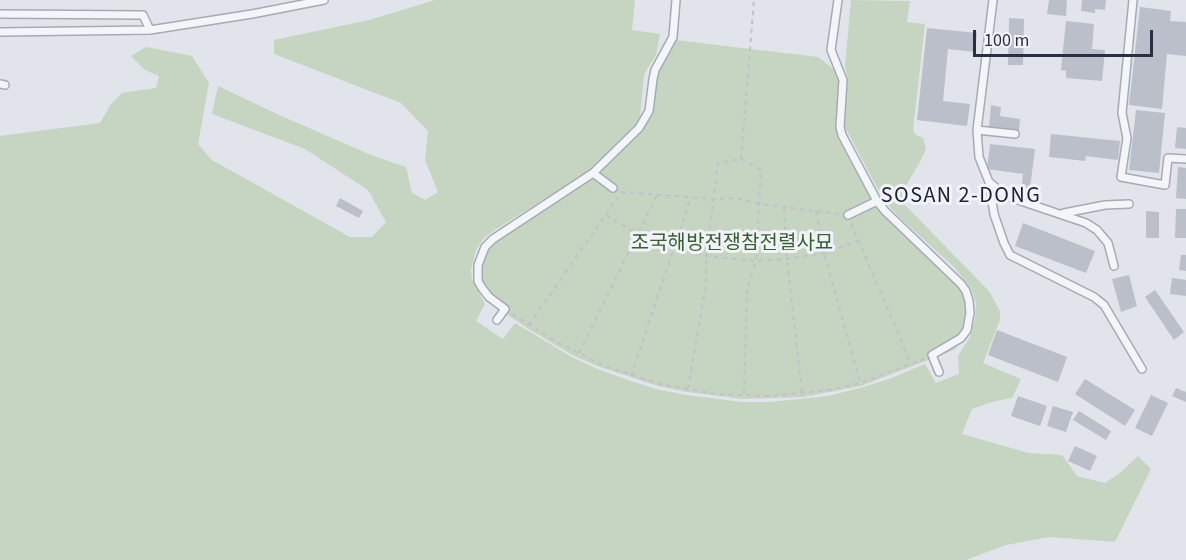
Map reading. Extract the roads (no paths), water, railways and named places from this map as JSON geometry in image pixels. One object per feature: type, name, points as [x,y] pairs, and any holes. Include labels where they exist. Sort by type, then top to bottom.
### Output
[{"type":"lane","points":[[0,32],[150,30],[324,0]]},
{"type":"lane","points":[[497,320],[505,309],[489,297],[478,281],[478,265],[485,247],[493,239],[593,173],[646,119],[655,70],[673,36],[676,0]]},
{"type":"lane","points":[[838,0],[831,50],[843,80],[840,127],[842,135],[877,201],[961,284],[969,300],[970,313],[967,330],[962,338],[932,356],[939,372]]},
{"type":"lane","points":[[993,0],[977,130],[979,157],[989,182],[994,214],[1004,243],[1010,255],[1094,297],[1104,305],[1142,369]]},
{"type":"lane","points":[[1133,0],[1122,113],[1127,138],[1121,177],[1165,185],[1168,158],[1186,159]]},
{"type":"lane","points":[[0,14],[143,15],[150,30]]},
{"type":"lane","points":[[977,130],[1015,134]]},
{"type":"lane","points":[[593,173],[614,188]]},
{"type":"lane","points":[[989,182],[1006,196],[1086,223],[1097,230],[1108,243],[1114,266]]},
{"type":"lane","points":[[848,215],[877,201]]},
{"type":"lane","points":[[1061,214],[1105,205],[1129,204]]},
{"type":"district","name":"SOSAN 2-DONG","points":[[961,197]]},
{"type":"park label","name":"조국해방전쟁참전렬사묘","points":[[732,245]]}]
